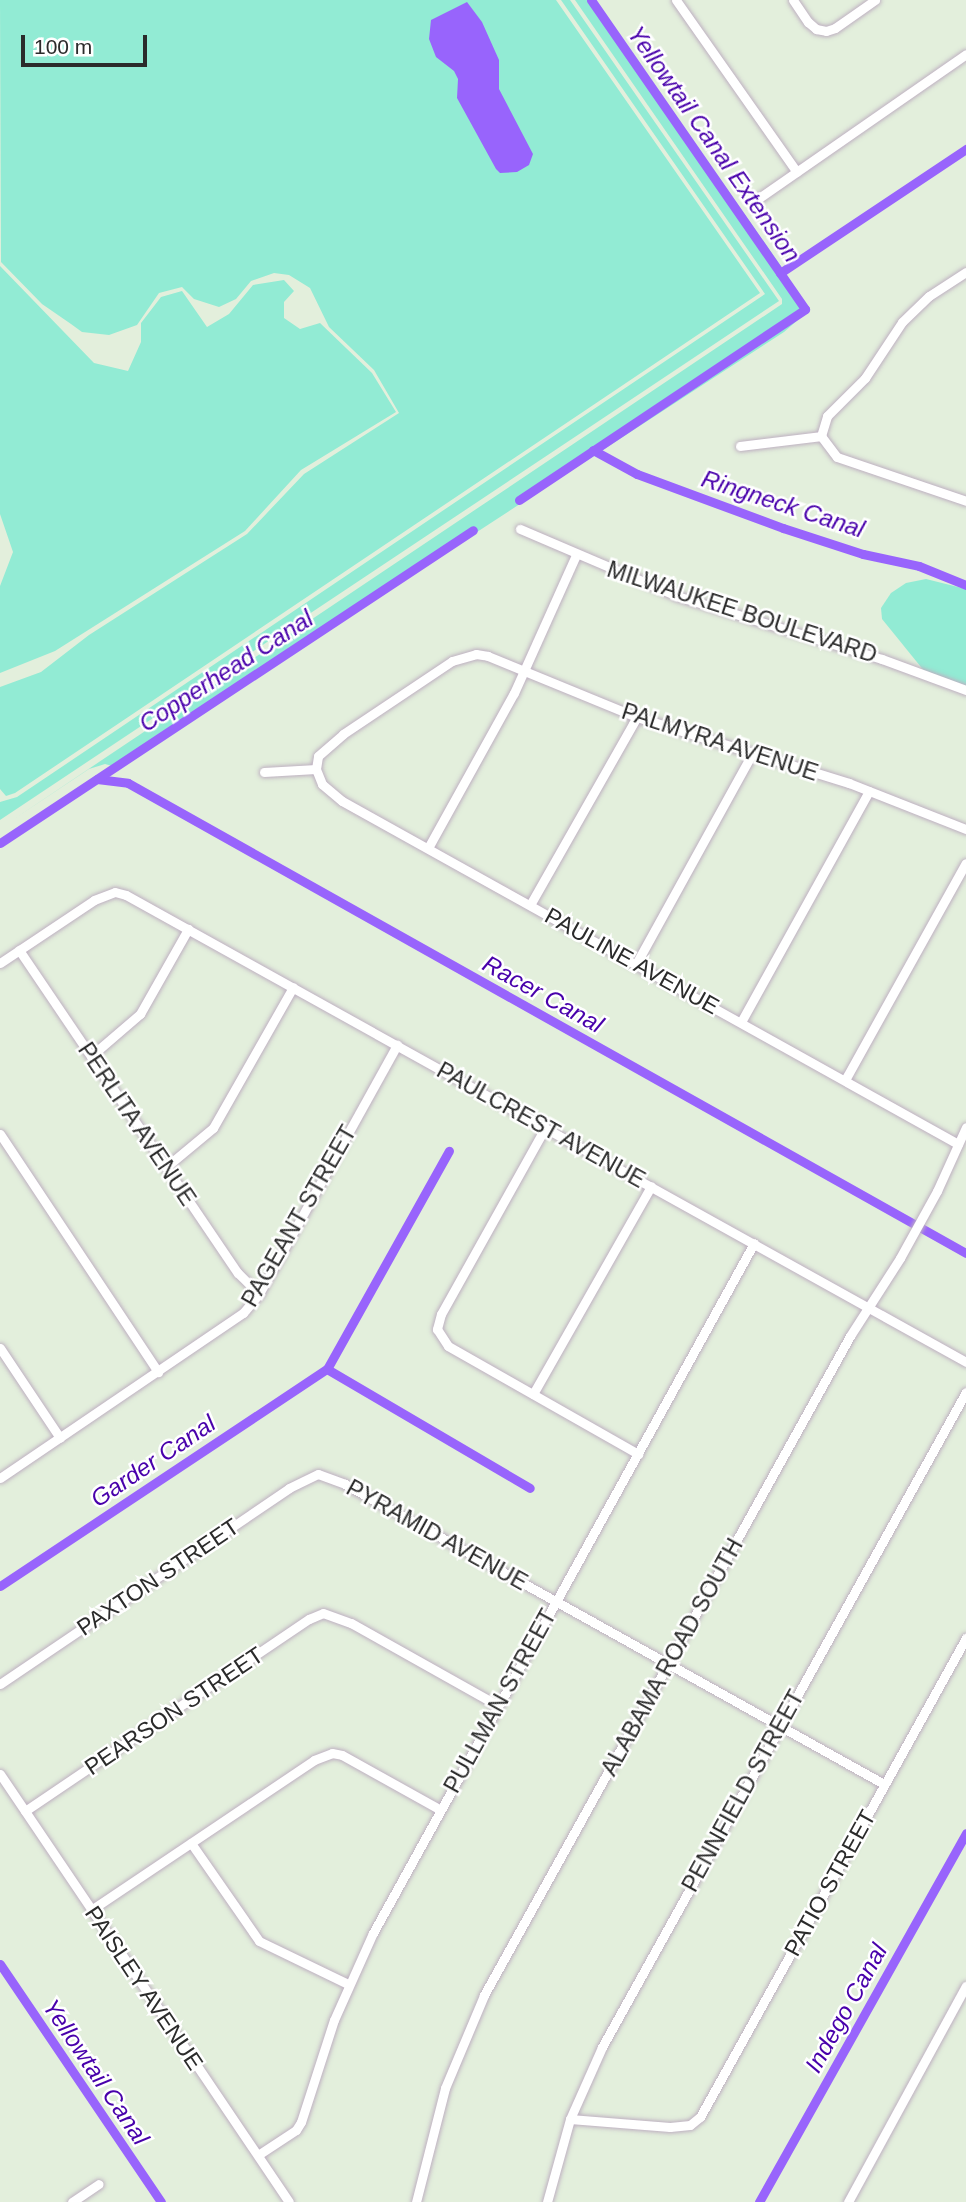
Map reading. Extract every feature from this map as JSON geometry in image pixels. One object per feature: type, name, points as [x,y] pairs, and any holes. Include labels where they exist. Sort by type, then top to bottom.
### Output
[{"type":"street","points":[[676,0],[797,172]]},
{"type":"street","points":[[793,0],[808,22],[816,29],[826,31],[835,28],[876,0]]},
{"type":"street","points":[[759,198],[966,54]]},
{"type":"street","points":[[821,436],[827,416],[865,378],[902,322],[929,296],[966,272]]},
{"type":"street","points":[[740,446],[821,436]]},
{"type":"street","points":[[821,436],[837,457],[966,500]]},
{"type":"street","name":"MILWAUKEE BOULEVARD","points":[[520,529],[677,596],[882,659],[966,690]]},
{"type":"street","points":[[428,848],[524,673],[576,555]]},
{"type":"street","name":"PALMYRA AVENUE","points":[[316,769],[318,756],[343,734],[452,661],[475,654],[488,656],[637,717],[869,791],[966,829]]},
{"type":"street","points":[[530,905],[637,717]]},
{"type":"street","points":[[636,964],[752,754]]},
{"type":"street","points":[[264,772],[316,769]]},
{"type":"street","name":"PAULINE AVENUE","points":[[316,769],[322,784],[333,795],[958,1144]]},
{"type":"street","points":[[741,1022],[869,791]]},
{"type":"street","points":[[845,1080],[966,863]]},
{"type":"street","name":"PAULCREST AVENUE","points":[[19,950],[94,900],[115,892],[126,895],[966,1362]]},
{"type":"street","points":[[91,1056],[140,1014],[188,929]]},
{"type":"street","points":[[0,963],[19,950]]},
{"type":"street","name":"PERLITA AVENUE","points":[[19,950],[238,1273],[259,1294]]},
{"type":"street","points":[[166,1167],[213,1128],[293,987]]},
{"type":"street","name":"PAGEANT STREET","points":[[0,1478],[233,1321],[259,1294],[397,1045]]},
{"type":"street","name":"ALABAMA ROAD SOUTH","points":[[416,2202],[431,2132],[470,2024],[868,1306],[909,1242],[966,1127]]},
{"type":"street","points":[[545,1128],[441,1314],[438,1329],[448,1346],[638,1454]]},
{"type":"street","points":[[0,1134],[158,1372]]},
{"type":"street","points":[[533,1394],[651,1186]]},
{"type":"street","name":"PULLMAN STREET","points":[[258,2155],[296,2130],[301,2122],[348,1984],[439,1809],[754,1243]]},
{"type":"street","points":[[0,1348],[61,1438]]},
{"type":"street","name":"PENNFIELD STREET","points":[[547,2202],[570,2119],[602,2047],[966,1392]]},
{"type":"street","name":"PYRAMID AVENUE","points":[[318,1474],[345,1484],[884,1784]]},
{"type":"street","name":"PAXTON STREET","points":[[0,1684],[289,1488],[318,1474]]},
{"type":"street","name":"PEARSON STREET","points":[[25,1811],[309,1619],[323,1613],[351,1623],[497,1705]]},
{"type":"street","name":"PATIO STREET","points":[[570,2119],[670,2127],[690,2125],[700,2117],[966,1638]]},
{"type":"street","points":[[91,1910],[314,1760],[332,1753],[342,1755],[439,1809]]},
{"type":"street","name":"PAISLEY AVENUE","points":[[0,1774],[289,2202]]},
{"type":"street","points":[[191,1843],[259,1941],[348,1984]]},
{"type":"street","points":[[848,2202],[966,1986]]},
{"type":"street","points":[[72,2202],[99,2184]]},
{"type":"shaded area","points":[[0,0],[556,0],[760,293],[15,793],[6,796],[0,789],[0,687],[41,672],[89,635],[247,534],[304,474],[399,413],[374,370],[329,327],[310,288],[289,275],[274,273],[251,281],[236,299],[219,307],[194,299],[182,287],[159,293],[137,325],[109,335],[82,332],[42,304],[1,262]]},
{"type":"shaded area","points":[[561,0],[570,0],[779,301],[0,820],[0,802],[17,797],[765,294]]},
{"type":"shaded area","points":[[575,0],[594,0],[783,269],[803,302],[800,318],[784,332],[116,767],[105,764],[89,769],[11,821],[782,304],[782,299]]},
{"type":"shaded area","points":[[467,2],[482,22],[499,60],[499,89],[533,154],[529,165],[517,172],[500,173],[496,169],[457,98],[458,79],[454,71],[436,57],[429,39],[431,20]]},
{"type":"shaded area","points":[[0,266],[94,363],[128,371],[141,342],[141,323],[161,297],[182,291],[207,327],[229,314],[253,285],[284,280],[294,291],[284,302],[284,318],[300,329],[320,323],[372,373],[396,412],[301,470],[245,531],[55,651],[0,673],[0,586],[13,552],[0,514]]},
{"type":"shaded area","points":[[926,579],[966,589],[966,690],[925,672],[882,619],[881,608],[891,593],[906,583]]},
{"type":"waterway","name":"Yellowtail Canal Extension","points":[[519,500],[805,309],[591,0]]},
{"type":"waterway","points":[[780,273],[966,149]]},
{"type":"waterway","name":"Ringneck Canal","points":[[593,450],[637,474],[783,528],[863,554],[919,566],[966,585]]},
{"type":"waterway","name":"Copperhead Canal","points":[[0,843],[473,530]]},
{"type":"waterway","name":"Racer Canal","points":[[97,779],[128,783],[966,1253]]},
{"type":"waterway","name":"Garder Canal","points":[[0,1586],[327,1369],[449,1151]]},
{"type":"waterway","name":"Garder Canal","points":[[327,1369],[530,1488]]},
{"type":"waterway","name":"Indego Canal","points":[[759,2202],[966,1833]]},
{"type":"waterway","name":"Yellowtail Canal","points":[[0,1964],[161,2202]]}]
